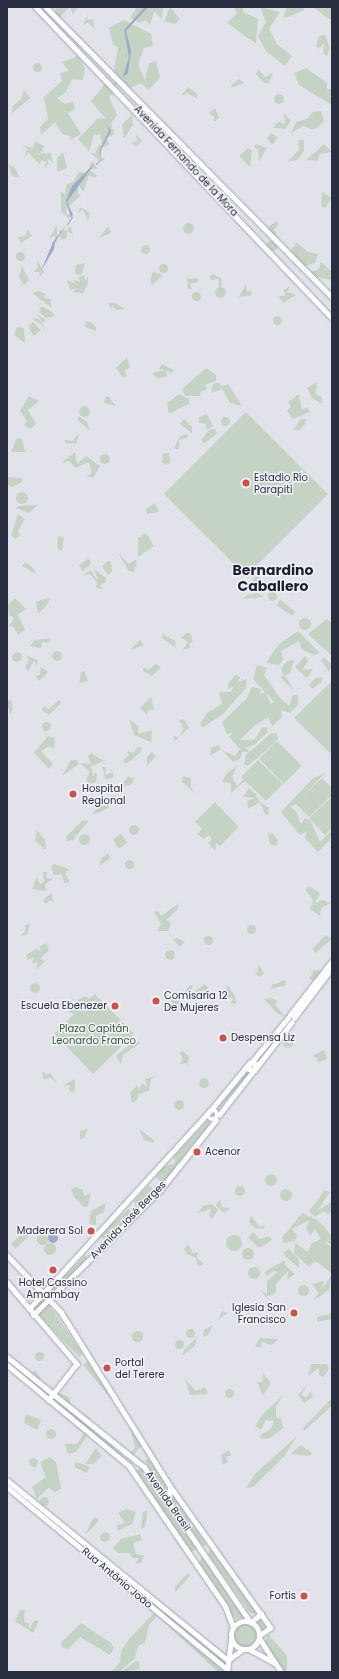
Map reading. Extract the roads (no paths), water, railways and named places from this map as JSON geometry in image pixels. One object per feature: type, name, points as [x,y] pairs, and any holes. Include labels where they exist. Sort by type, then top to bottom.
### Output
[{"type":"main road","name":"Avenida Fernando de la Mora","points":[[36,7],[118,89],[332,318]]},
{"type":"main road","name":"Avenida Fernando de la Mora","points":[[46,7],[332,297]]},
{"type":"main road","name":"Avenida José Berges","points":[[34,1315],[161,1189],[255,1069],[332,961]]},
{"type":"main road","name":"Avenida José Berges","points":[[29,1310],[210,1112],[332,968]]},
{"type":"main road","points":[[250,1064],[250,1070],[255,1069]]},
{"type":"main road","points":[[216,1120],[209,1118],[210,1112],[219,1115]]},
{"type":"main road","points":[[7,1255],[49,1299],[170,1486],[271,1628],[249,1649]]},
{"type":"main road","points":[[7,1282],[29,1310],[77,1364],[49,1400]]},
{"type":"main road","name":"Avenida Brasil","points":[[7,1357],[144,1467],[169,1501],[250,1622]]},
{"type":"main road","name":"Avenida Brasil","points":[[7,1365],[129,1466],[225,1606],[233,1627]]},
{"type":"main road","name":"Rua Antônio João","points":[[7,1480],[104,1556],[228,1660]]},
{"type":"main road","points":[[169,1501],[170,1486]]},
{"type":"main road","name":"Rua Antônio João","points":[[7,1487],[227,1670]]},
{"type":"main road","points":[[34,1508],[38,1503]]},
{"type":"main road","points":[[98,1562],[104,1556]]},
{"type":"main road","points":[[227,1670],[233,1627],[241,1621],[250,1622],[261,1614]]},
{"type":"main road","points":[[250,1622],[280,1672]]},
{"type":"main road","points":[[232,1640],[243,1649]]},
{"type":"main road","points":[[228,1660],[243,1649],[249,1649],[276,1665]]},
{"type":"water","points":[[145,7],[148,7],[126,31],[131,51],[128,73],[123,77],[129,57],[124,30]]},
{"type":"water","points":[[107,125],[111,131],[101,150],[100,160],[100,149],[109,131]]},
{"type":"water","points":[[95,163],[67,202],[73,215],[71,218],[66,201],[72,186]]},
{"type":"water","points":[[67,224],[55,242],[54,249],[41,271],[53,242]]},
{"type":"water","points":[[53,1233],[58,1238],[53,1243],[48,1238]]},
{"type":"waterway","points":[[112,86],[117,81]]},
{"type":"waterway","points":[[96,164],[100,159]]},
{"type":"waterway","points":[[67,224],[72,217]]},
{"type":"place","name":"Estadio Río Parapití","points":[[246,483]]},
{"type":"place","name":"Hospital Regional","points":[[73,794]]},
{"type":"place","name":"Comisaría 12 De Mujeres","points":[[156,1001]]},
{"type":"place","name":"Escuela Ebenezer","points":[[115,1006]]},
{"type":"place","name":"Despensa Liz","points":[[223,1038]]},
{"type":"place","name":"Acenor","points":[[197,1152]]},
{"type":"place","name":"Maderera Sol","points":[[91,1231]]},
{"type":"place","name":"Hotel Cassino Amambay","points":[[53,1270]]},
{"type":"place","name":"Iglesia San Francisco","points":[[294,1313]]},
{"type":"place","name":"Portal del Terere","points":[[107,1368]]},
{"type":"place","name":"Fortis","points":[[304,1596]]},
{"type":"district","name":"Bernardino Caballero","points":[[273,578]]},
{"type":"park label","name":"Plaza Capitán Leonardo Franco","points":[[94,1034]]}]
